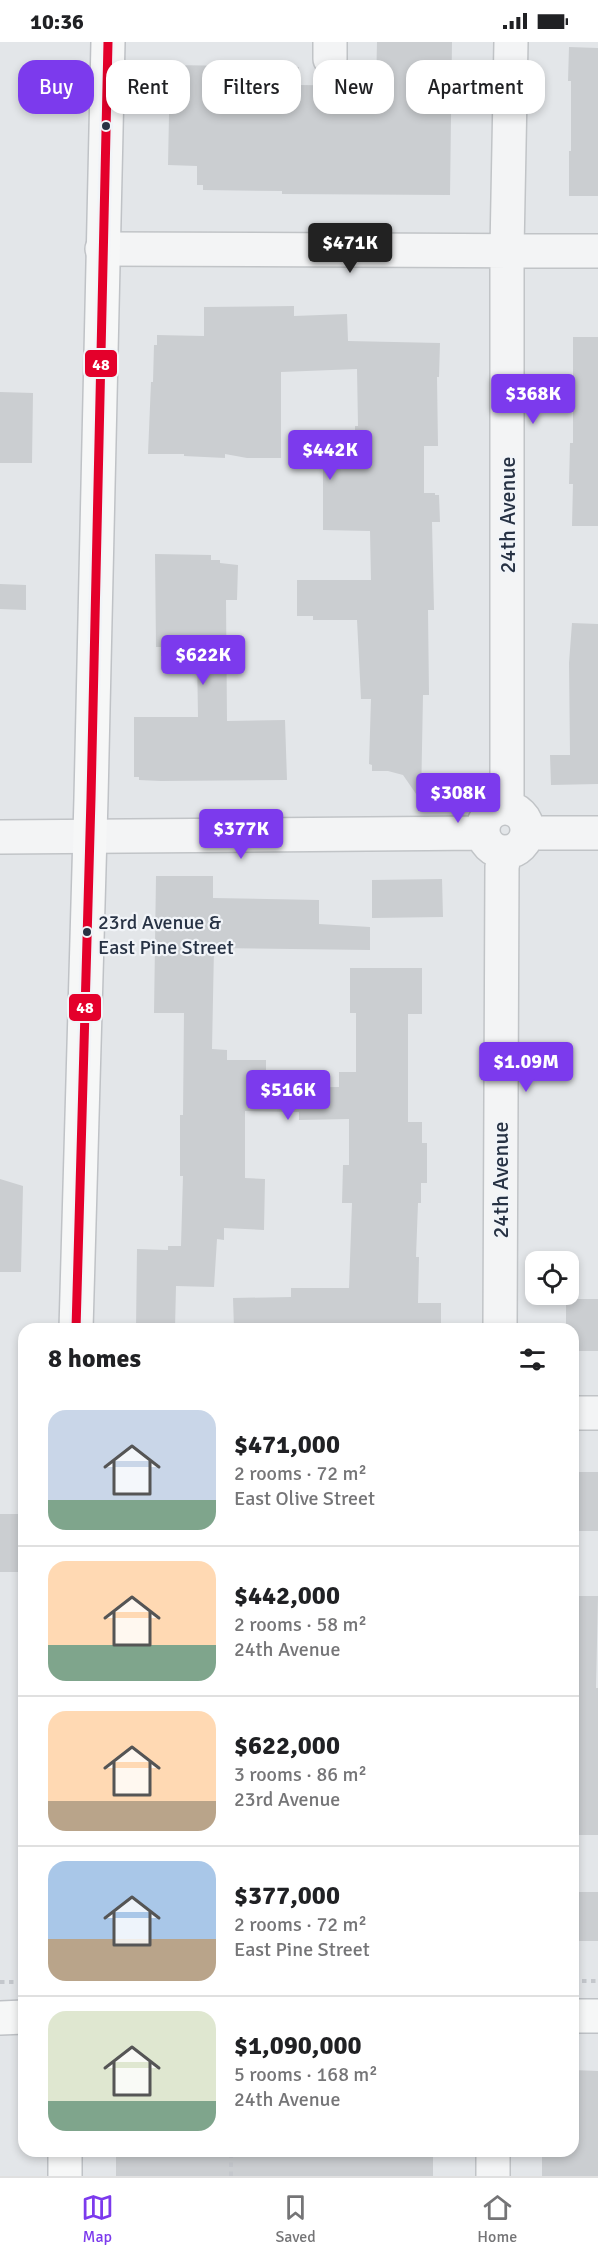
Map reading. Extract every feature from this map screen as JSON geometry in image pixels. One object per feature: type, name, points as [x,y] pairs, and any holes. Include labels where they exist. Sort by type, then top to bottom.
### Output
[{"type":"main road","points":[[76,1323],[108,42]]},
{"type":"main road","points":[[579,2016],[598,2016]]},
{"type":"main road","points":[[0,2018],[18,2017]]},
{"type":"main road","points":[[65,2157],[65,2176]]},
{"type":"street","name":"24th Avenue","points":[[500,1323],[502,867],[505,839],[486,819],[497,809],[507,808],[507,249],[511,42]]},
{"type":"street","points":[[102,249],[598,251]]},
{"type":"street","points":[[0,837],[505,839],[598,833]]},
{"type":"street","points":[[579,1413],[598,1413]]},
{"type":"street","points":[[493,2157],[493,2176]]},
{"type":"path","points":[[579,1981],[598,1981]]},
{"type":"path","points":[[0,1982],[18,1982]]},
{"type":"path","points":[[231,2157],[231,2176]]},
{"type":"building","points":[[377,42],[452,42],[452,60],[406,60],[406,114],[451,114],[450,195],[282,194],[282,191],[203,190],[203,185],[197,185],[197,166],[168,165],[169,114],[190,114],[190,65],[202,65],[202,114],[301,114],[301,85],[313,85],[313,114],[394,114],[394,60],[377,60]]},
{"type":"building","points":[[569,47],[598,48],[598,196],[569,196],[571,81],[568,81]]},
{"type":"building","points":[[294,306],[294,316],[347,314],[348,341],[440,343],[439,377],[437,377],[438,446],[424,446],[424,493],[439,495],[440,522],[432,522],[434,610],[428,610],[429,695],[423,695],[421,801],[403,775],[388,771],[372,771],[372,765],[369,764],[371,699],[361,699],[357,620],[313,620],[313,616],[297,616],[297,580],[371,580],[370,531],[323,530],[323,466],[355,466],[355,426],[358,426],[357,369],[281,372],[281,458],[247,458],[225,454],[225,458],[184,456],[184,454],[148,454],[151,382],[153,382],[154,345],[157,345],[157,335],[204,336],[204,307]]},
{"type":"building","points":[[573,337],[598,337],[598,526],[572,526],[573,484],[569,484],[570,443],[573,443]]},
{"type":"building","points":[[0,392],[33,393],[32,463],[0,463]]},
{"type":"building","points":[[155,554],[211,555],[211,560],[238,565],[237,600],[226,600],[227,721],[285,720],[287,780],[161,781],[139,780],[139,777],[134,777],[134,717],[198,717],[197,656],[161,656],[161,647],[156,647]]},
{"type":"building","points":[[0,584],[26,585],[26,610],[0,609]]},
{"type":"building","points":[[572,623],[598,624],[598,784],[551,785],[550,755],[570,755],[569,663]]},
{"type":"building","points":[[156,876],[213,876],[213,898],[319,900],[319,924],[370,927],[370,950],[214,948],[212,1049],[227,1050],[227,1060],[266,1060],[266,1088],[339,1087],[339,1072],[356,1072],[356,1013],[350,1013],[350,968],[422,968],[422,1014],[408,1014],[408,1122],[422,1122],[422,1143],[427,1143],[427,1183],[421,1183],[421,1203],[418,1203],[416,1257],[419,1257],[418,1303],[441,1303],[441,1323],[234,1323],[233,1298],[291,1297],[291,1288],[349,1288],[352,1203],[342,1203],[343,1165],[349,1165],[349,1119],[299,1120],[299,1112],[245,1111],[245,1178],[265,1179],[264,1230],[224,1228],[224,1240],[217,1239],[214,1287],[176,1286],[175,1323],[136,1323],[137,1249],[168,1250],[168,1246],[181,1246],[183,1176],[180,1176],[180,1115],[183,1115],[184,1013],[154,1013]]},
{"type":"building","points":[[442,879],[443,917],[372,918],[372,880]]},
{"type":"building","points":[[0,1179],[23,1186],[21,1272],[0,1272]]},
{"type":"building","points":[[579,1299],[598,1299],[598,1351],[579,1351],[579,1323],[566,1323],[566,1305],[579,1305]]},
{"type":"building","points":[[579,1472],[598,1472],[598,1531],[579,1531]]},
{"type":"building","points":[[0,1514],[18,1514],[18,1572],[0,1572]]},
{"type":"building","points":[[579,1596],[598,1596],[596,1688],[598,1688],[598,1835],[579,1835]]},
{"type":"building","points":[[579,1892],[598,1892],[598,1941],[579,1941]]},
{"type":"building","points":[[579,2070],[598,2071],[598,2176],[542,2176],[542,2157],[579,2157]]},
{"type":"building","points":[[116,2157],[433,2157],[433,2176],[116,2176]]},
{"type":"transit line","name":"48","points":[[76,1323],[108,42]]},
{"type":"place","name":"23rd Avenue & East Pine Street","points":[[87,932]]}]
